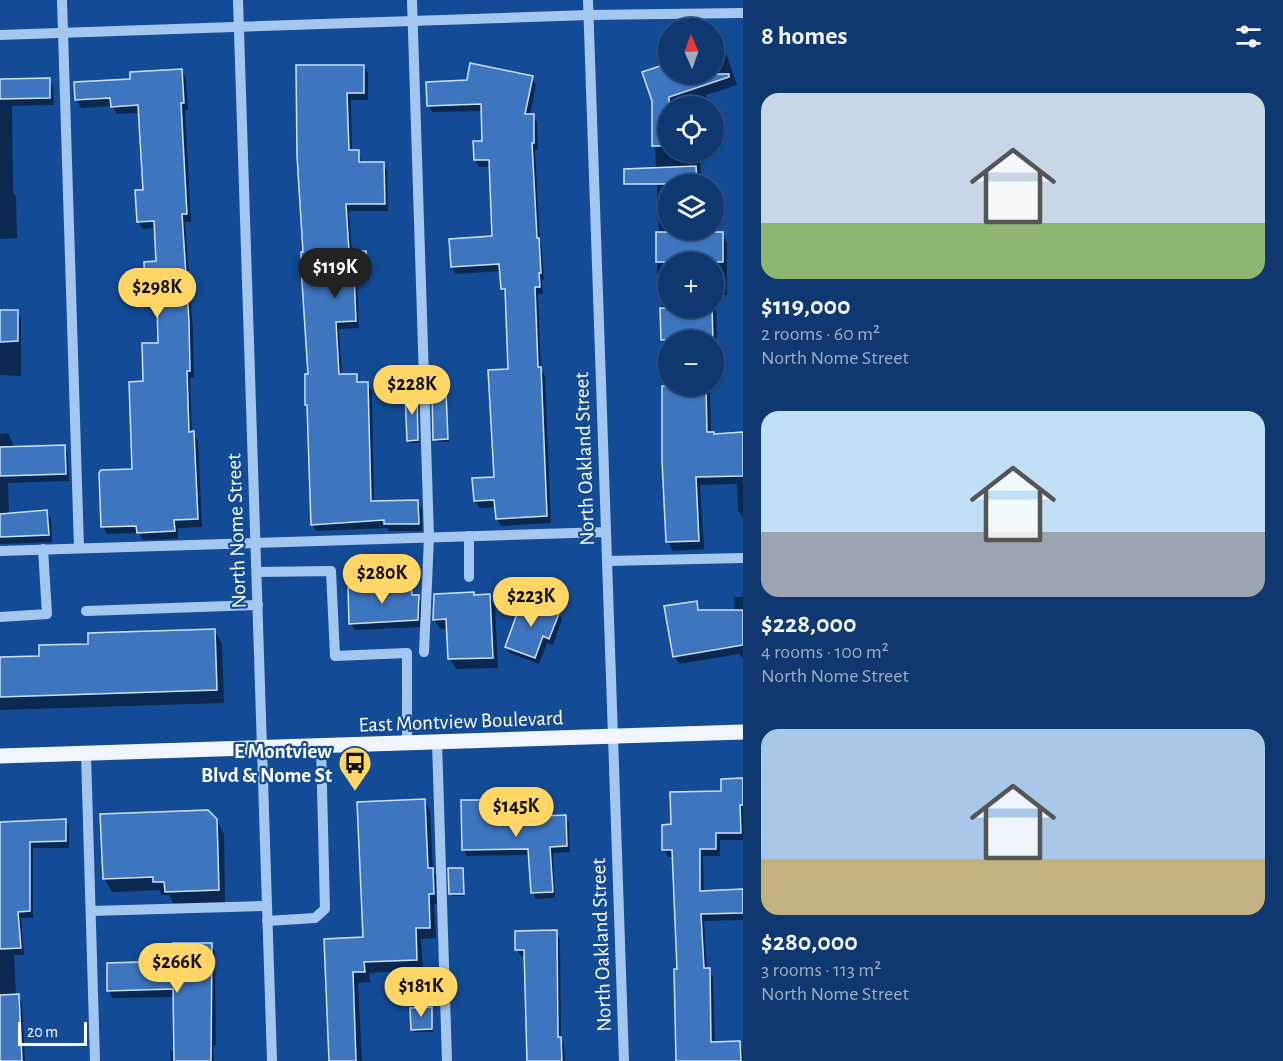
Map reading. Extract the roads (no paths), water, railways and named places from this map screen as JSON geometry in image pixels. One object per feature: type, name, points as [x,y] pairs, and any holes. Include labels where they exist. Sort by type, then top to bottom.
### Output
[{"type":"main road","name":"East Montview Boulevard","points":[[0,756],[743,732]]},
{"type":"street","points":[[62,0],[79,549]]},
{"type":"street","name":"North Nome Street","points":[[238,0],[272,1061]]},
{"type":"street","points":[[412,0],[429,537],[424,652]]},
{"type":"street","name":"North Oakland Street","points":[[588,0],[624,1061]]},
{"type":"street","points":[[0,35],[588,15],[743,13]]},
{"type":"street","points":[[0,551],[606,532]]},
{"type":"street","points":[[469,536],[469,577]]},
{"type":"street","points":[[0,617],[47,614],[43,549]]},
{"type":"street","points":[[607,561],[743,558]]},
{"type":"street","points":[[257,572],[331,571],[335,657],[407,653],[407,744]]},
{"type":"street","points":[[86,611],[258,605]]},
{"type":"street","points":[[438,742],[447,1061]]},
{"type":"street","points":[[267,921],[315,918],[325,909],[321,747]]},
{"type":"street","points":[[86,754],[95,1061]]},
{"type":"street","points":[[91,911],[267,906]]},
{"type":"place","name":"E Montview Blvd & Nome St","points":[[355,792]]}]
